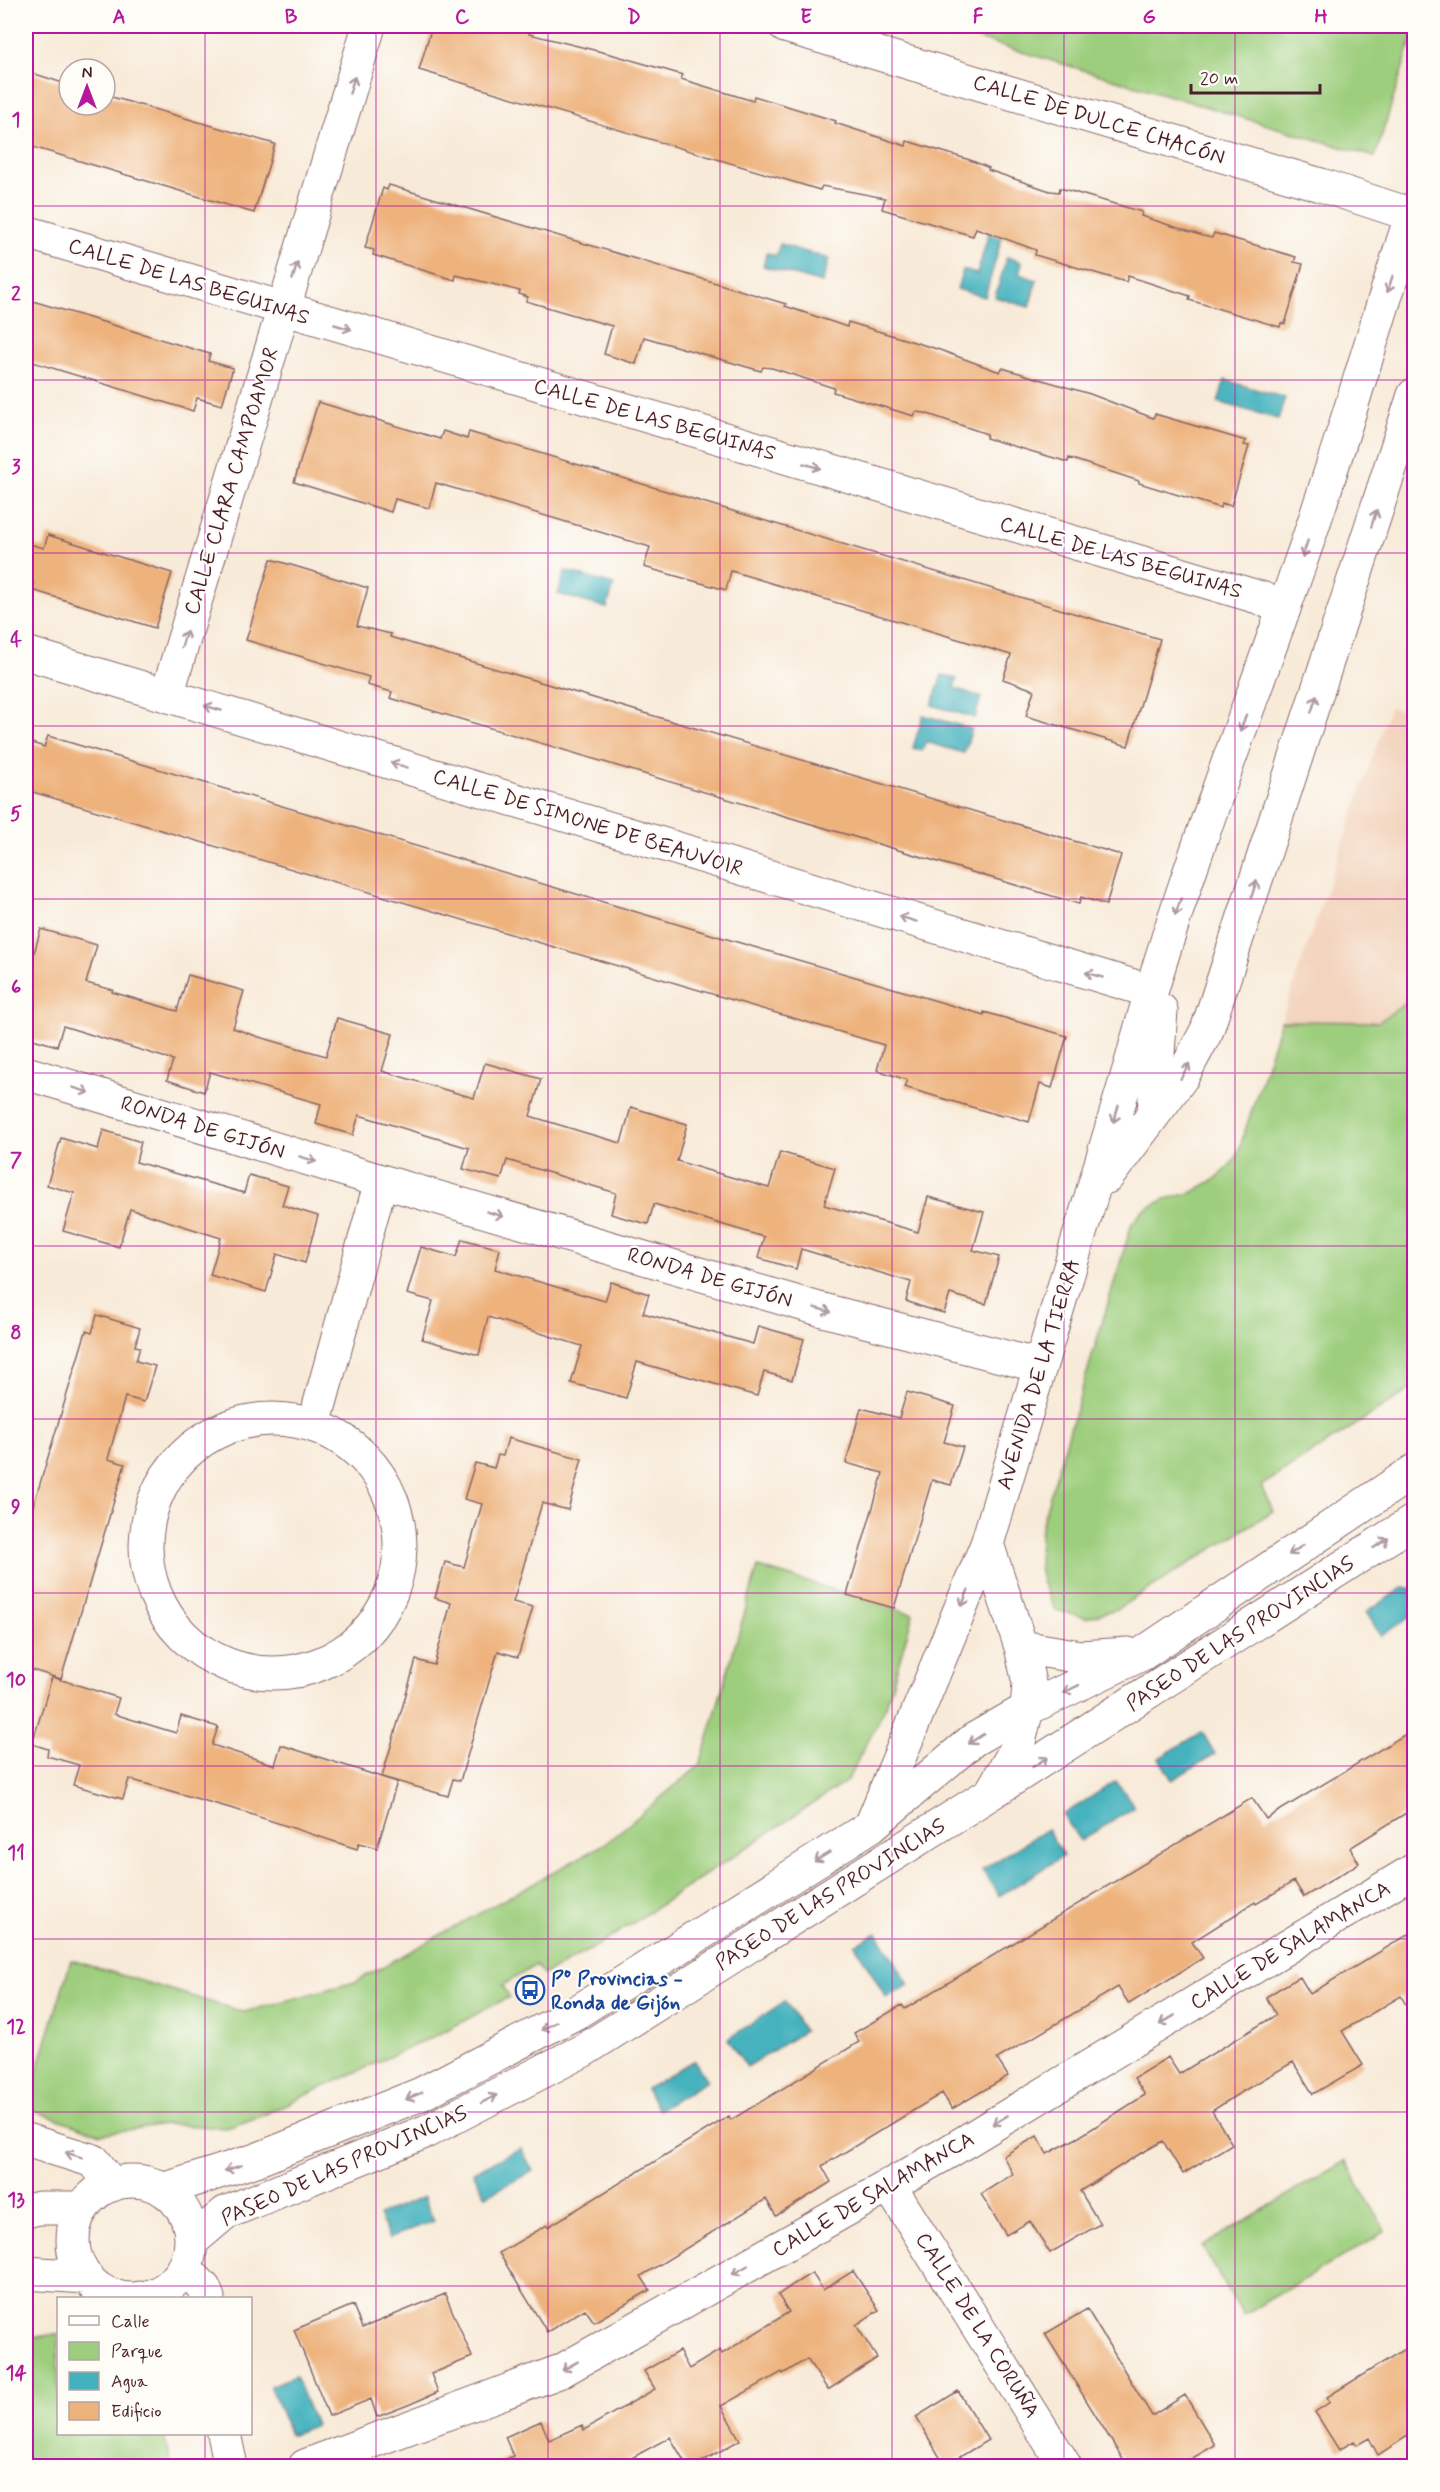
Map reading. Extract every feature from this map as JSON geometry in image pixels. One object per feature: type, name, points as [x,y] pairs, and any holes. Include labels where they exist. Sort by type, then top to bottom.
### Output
[{"type":"street","name":"CALLE CLARA CAMPOAMOR","points":[[167,695],[369,26]]},
{"type":"street","name":"CALLE DE DULCE CHACÓN","points":[[785,26],[1413,211]]},
{"type":"street","name":"AVENIDA DE LA TIERRA","points":[[871,1826],[987,1544],[1150,991],[1188,877],[1284,609],[1413,211]]},
{"type":"street","name":"CALLE DE LAS BEGUINAS","points":[[26,232],[1261,598],[1284,609]]},
{"type":"street","points":[[1089,1204],[1182,1077],[1207,1030],[1414,395]]},
{"type":"street","name":"CALLE DE SIMONE DE BEAUVOIR","points":[[26,653],[1150,991]]},
{"type":"street","points":[[1150,991],[1161,1010],[1154,1113]]},
{"type":"street","name":"RONDA DE GIJÓN","points":[[26,1073],[381,1181],[819,1309],[1040,1366]]},
{"type":"street","points":[[314,1425],[381,1181]]},
{"type":"street","points":[[274,1418],[314,1425],[349,1443],[378,1472],[395,1508],[401,1547],[394,1587],[376,1622],[347,1650],[338,1655],[311,1668],[271,1674],[232,1667],[196,1649],[168,1620],[150,1584],[144,1545],[151,1505],[170,1470],[198,1442],[234,1424],[274,1418]]},
{"type":"street","name":"PASEO DE LAS PROVINCIAS","points":[[163,2190],[256,2160],[421,2094],[577,2012],[871,1826],[1028,1696],[1142,1654],[1414,1471]]},
{"type":"street","name":"PASEO DE LAS PROVINCIAS","points":[[188,2255],[225,2214],[427,2131],[584,2050],[991,1793],[1414,1521]]},
{"type":"street","points":[[987,1544],[1021,1647],[1028,1696],[1018,1746],[991,1793]]},
{"type":"street","points":[[1021,1647],[1081,1657],[1142,1654]]},
{"type":"street","name":"CALLE DE SALAMANCA","points":[[305,2466],[561,2371],[889,2185],[1414,1870]]},
{"type":"street","points":[[26,2140],[94,2162],[112,2185]]},
{"type":"street","points":[[118,2297],[101,2290],[86,2277],[77,2260],[73,2243],[75,2225],[91,2198],[112,2185],[130,2181],[149,2184],[163,2190],[179,2204],[188,2221],[188,2255],[208,2297]]},
{"type":"street","name":"CALLE DE LA CORUÑA","points":[[889,2185],[1065,2466]]},
{"type":"street","points":[[26,2211],[39,2208],[83,2208]]},
{"type":"street","points":[[145,2297],[159,2293],[174,2283],[188,2255]]},
{"type":"street","points":[[26,2273],[86,2277]]},
{"type":"street","points":[[224,2435],[231,2466]]},
{"type":"shaded area","points":[[1390,707],[1412,714],[1414,709],[1414,998],[1378,1022],[1281,1021]]},
{"type":"green space","points":[[935,26],[1414,26],[1414,32],[1375,157]]},
{"type":"green space","points":[[1414,998],[1414,1387],[1261,1486],[1273,1511],[1117,1609],[1086,1618],[1056,1610],[1041,1578],[1039,1551],[1041,1526],[1132,1223],[1144,1210],[1165,1199],[1191,1193],[1219,1177],[1236,1158],[1281,1021],[1378,1022]]},
{"type":"green space","points":[[758,1567],[913,1614],[886,1706],[847,1781],[604,1942],[543,1975],[536,1965],[503,1985],[509,1997],[441,2033],[261,2116],[227,2128],[165,2124],[101,2134],[26,2108],[71,1960],[244,2012],[355,1982],[606,1843],[700,1765]]},
{"type":"green space","points":[[1345,2161],[1386,2231],[1243,2315],[1202,2246]]},
{"type":"green space","points":[[57,2335],[57,2435],[164,2435],[171,2466],[26,2466],[26,2339]]},
{"type":"water","points":[[993,219],[1006,223],[985,297],[957,289],[963,270],[977,274]]},
{"type":"water","points":[[780,244],[829,259],[822,283],[763,266],[767,253],[776,256]]},
{"type":"water","points":[[1007,257],[1022,262],[1019,274],[1037,280],[1029,307],[995,297]]},
{"type":"water","points":[[1225,380],[1285,398],[1278,419],[1218,402]]},
{"type":"water","points":[[565,571],[614,585],[607,608],[558,594]]},
{"type":"water","points":[[942,675],[957,679],[954,688],[981,697],[975,718],[932,705]]},
{"type":"water","points":[[923,715],[972,729],[964,753],[926,742],[922,751],[913,748]]},
{"type":"water","points":[[1404,1587],[1414,1589],[1414,1615],[1381,1636],[1366,1612]]},
{"type":"water","points":[[1202,1732],[1215,1754],[1172,1780],[1159,1758]]},
{"type":"water","points":[[1116,1781],[1135,1807],[1080,1841],[1063,1815]]},
{"type":"water","points":[[1047,1829],[1063,1856],[999,1896],[982,1870]]},
{"type":"water","points":[[877,1933],[909,1985],[886,1997],[855,1945]]},
{"type":"water","points":[[785,2001],[804,2031],[747,2067],[728,2039]]},
{"type":"water","points":[[694,2060],[707,2081],[659,2110],[646,2089]]},
{"type":"water","points":[[521,2148],[533,2171],[486,2196],[473,2172]]},
{"type":"water","points":[[424,2197],[433,2221],[389,2238],[379,2215]]},
{"type":"water","points":[[295,2376],[315,2425],[290,2435],[270,2386]]},
{"type":"building","points":[[432,26],[531,26],[529,34],[683,75],[681,79],[753,101],[754,96],[836,121],[835,123],[906,146],[907,141],[970,160],[989,168],[988,170],[1050,191],[1059,192],[1060,188],[1142,212],[1141,216],[1203,236],[1212,238],[1214,233],[1296,257],[1294,262],[1303,264],[1285,324],[1281,323],[1280,327],[1189,300],[1190,296],[1128,276],[1126,282],[1035,255],[1036,250],[976,228],[973,236],[882,209],[885,198],[822,186],[820,190],[419,70]]},
{"type":"building","points":[[26,71],[57,81],[57,117],[117,117],[117,98],[275,144],[254,213],[26,145]]},
{"type":"building","points":[[389,185],[786,304],[785,306],[847,327],[848,322],[937,349],[1000,372],[1002,368],[1090,394],[1153,418],[1155,414],[1246,441],[1244,445],[1249,446],[1231,506],[1222,503],[1221,508],[1139,483],[1139,481],[1069,458],[1068,462],[986,438],[987,434],[925,413],[916,412],[914,416],[833,392],[834,388],[772,368],[763,367],[761,371],[644,337],[636,364],[604,354],[612,326],[526,301],[528,297],[519,294],[520,291],[456,275],[455,280],[373,255],[374,250],[365,248],[383,188],[387,190]]},
{"type":"building","points":[[26,299],[210,354],[208,361],[233,368],[222,405],[197,398],[193,411],[26,360]]},
{"type":"building","points":[[318,402],[440,439],[443,431],[467,439],[469,432],[1160,639],[1128,746],[1026,716],[1034,690],[1003,679],[1011,655],[731,571],[726,590],[644,567],[650,547],[436,483],[429,508],[395,499],[391,512],[294,482]]},
{"type":"building","points":[[48,535],[172,573],[155,628],[32,590],[34,584],[26,582],[26,543],[44,548]]},
{"type":"building","points":[[271,559],[368,588],[357,626],[391,634],[390,637],[456,657],[1121,855],[1106,905],[1081,897],[1079,904],[390,698],[392,692],[367,685],[369,677],[246,640]]},
{"type":"building","points":[[48,736],[984,1015],[984,1012],[1067,1036],[1052,1088],[1040,1084],[1029,1122],[1003,1114],[1002,1116],[904,1087],[907,1080],[877,1070],[884,1045],[26,790],[26,741],[44,747]]},
{"type":"building","points":[[41,929],[97,945],[86,983],[113,990],[112,992],[177,1011],[188,975],[244,991],[233,1028],[259,1037],[326,1056],[337,1018],[393,1034],[382,1071],[474,1098],[485,1063],[541,1079],[530,1116],[586,1133],[621,1143],[631,1107],[687,1124],[677,1161],[703,1169],[769,1188],[780,1152],[835,1168],[824,1205],[918,1232],[928,1197],[984,1212],[973,1250],[999,1257],[986,1304],[950,1294],[944,1313],[925,1308],[906,1301],[911,1282],[801,1249],[796,1269],[758,1258],[764,1237],[654,1204],[648,1224],[611,1214],[616,1193],[507,1160],[501,1179],[463,1169],[469,1148],[359,1115],[353,1135],[316,1124],[321,1104],[210,1072],[204,1092],[167,1080],[173,1060],[63,1026],[57,1046],[26,1037],[26,980]]},
{"type":"building","points":[[103,1130],[141,1142],[136,1162],[244,1193],[249,1175],[288,1186],[282,1205],[318,1216],[305,1263],[277,1254],[266,1292],[210,1275],[221,1238],[130,1209],[119,1247],[63,1231],[74,1193],[47,1185],[61,1138],[98,1149]]},
{"type":"building","points":[[462,1239],[500,1249],[495,1269],[605,1301],[611,1282],[649,1294],[643,1313],[753,1344],[758,1326],[804,1339],[792,1380],[764,1372],[757,1396],[637,1362],[626,1398],[571,1383],[582,1346],[488,1317],[479,1355],[422,1339],[433,1301],[407,1294],[421,1247],[456,1257]]},
{"type":"building","points":[[97,1315],[140,1328],[135,1346],[140,1347],[136,1361],[155,1366],[144,1402],[125,1397],[108,1459],[125,1464],[61,1679],[26,1668],[26,1530],[86,1331],[92,1333]]},
{"type":"building","points":[[907,1392],[955,1406],[944,1442],[963,1447],[951,1485],[932,1480],[894,1608],[847,1595],[883,1473],[846,1463],[861,1408],[899,1418]]},
{"type":"building","points":[[508,1438],[582,1459],[568,1510],[542,1503],[513,1602],[533,1607],[518,1657],[498,1651],[460,1781],[453,1779],[448,1796],[382,1777],[416,1660],[434,1665],[451,1603],[435,1598],[445,1562],[464,1567],[482,1504],[464,1499],[475,1463],[494,1468],[498,1455],[503,1456]]},
{"type":"building","points":[[52,1677],[119,1698],[114,1714],[176,1733],[181,1716],[218,1727],[212,1745],[275,1765],[281,1745],[397,1782],[377,1848],[359,1843],[357,1849],[244,1812],[129,1779],[123,1799],[73,1785],[79,1765],[47,1756],[48,1749],[32,1744]]},
{"type":"building","points":[[1414,1729],[1414,1808],[1350,1848],[1359,1863],[1304,1897],[1294,1881],[1256,1904],[1255,1902],[1192,1942],[1203,1958],[1129,2004],[1118,1987],[997,2059],[1008,2076],[952,2109],[942,2093],[822,2166],[831,2182],[776,2216],[766,2199],[641,2276],[650,2290],[594,2322],[585,2309],[547,2332],[499,2253],[547,2225],[548,2227],[729,2116],[731,2120],[859,2042],[854,2033],[902,2005],[905,2009],[1252,1798],[1266,1819]]},
{"type":"building","points":[[1414,1931],[1414,2019],[1401,1996],[1342,2031],[1363,2065],[1313,2094],[1293,2062],[1235,2096],[1212,2111],[1232,2144],[1183,2174],[1163,2141],[1138,2155],[1080,2191],[1100,2224],[1050,2253],[1030,2221],[1006,2235],[981,2194],[1013,2174],[1003,2156],[1037,2136],[1047,2154],[1079,2137],[1145,2095],[1134,2078],[1168,2057],[1179,2074],[1276,2015],[1266,1997],[1282,1987],[1300,1977],[1310,1994]]},
{"type":"building","points":[[853,2271],[879,2310],[856,2325],[877,2358],[828,2390],[807,2359],[721,2406],[740,2440],[694,2466],[687,2466],[670,2437],[617,2466],[491,2466],[513,2456],[505,2437],[541,2421],[549,2440],[582,2425],[584,2430],[655,2389],[644,2371],[679,2351],[689,2369],[720,2350],[722,2354],[789,2312],[778,2295],[794,2284],[812,2273],[823,2290]]},
{"type":"building","points":[[445,2294],[472,2357],[431,2374],[438,2392],[408,2405],[377,2417],[371,2399],[329,2416],[294,2330],[353,2305],[362,2328]]},
{"type":"building","points":[[1087,2309],[1152,2416],[1185,2395],[1215,2445],[1179,2466],[1127,2466],[1045,2334]]},
{"type":"building","points":[[1414,2343],[1414,2432],[1378,2455],[1369,2438],[1357,2445],[1354,2441],[1339,2450],[1315,2412],[1330,2402],[1327,2397]]},
{"type":"building","points":[[958,2391],[988,2440],[945,2466],[916,2417]]},
{"type":"place","name":"Pº Provincias - Ronda de Gijón","points":[[530,1990]]}]
